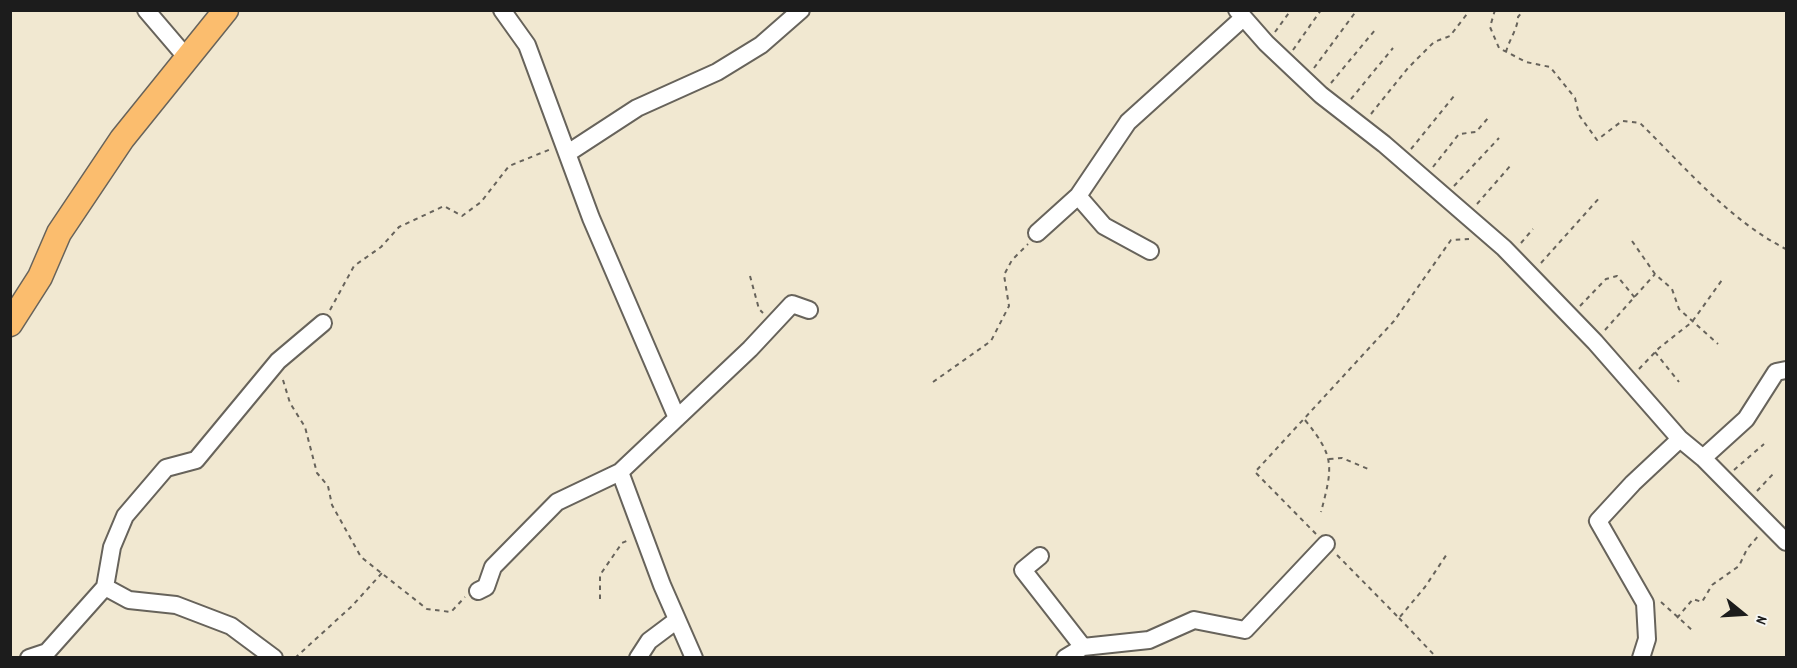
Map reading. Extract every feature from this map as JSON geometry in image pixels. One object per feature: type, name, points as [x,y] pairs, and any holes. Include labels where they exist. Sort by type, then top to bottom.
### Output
[{"type":"highway","points":[[10,324],[40,277],[59,233],[122,139],[226,10]]},
{"type":"street","points":[[146,10],[187,58]]},
{"type":"street","points":[[502,10],[527,45],[591,218],[677,418]]},
{"type":"street","points":[[566,148],[637,108],[717,72],[761,45],[801,10]]},
{"type":"street","points":[[1037,232],[1078,196],[1128,122],[1240,14],[1284,62],[1304,80],[1467,216],[1531,274],[1629,379],[1680,439],[1703,458],[1786,542]]},
{"type":"street","points":[[1078,196],[1104,226],[1150,251]]},
{"type":"street","points":[[478,591],[486,587],[494,567],[558,502],[620,472],[792,304],[809,310]]},
{"type":"street","points":[[29,657],[47,652],[105,587],[112,547],[125,516],[166,468],[196,460],[278,361],[323,322]]},
{"type":"street","points":[[1703,458],[1746,419],[1776,372],[1786,370]]},
{"type":"street","points":[[1641,657],[1647,639],[1646,603],[1598,521],[1633,483],[1680,439]]},
{"type":"street","points":[[620,472],[642,533],[694,657]]},
{"type":"street","points":[[1065,657],[1083,647],[1149,640],[1194,620],[1245,630],[1326,544]]},
{"type":"street","points":[[1040,555],[1023,570],[1083,647]]},
{"type":"street","points":[[105,587],[129,600],[176,605],[231,626],[274,657]]},
{"type":"street","points":[[638,657],[649,641],[677,620]]},
{"type":"path","points":[[1266,43],[1291,10]]},
{"type":"path","points":[[1284,62],[1321,10]]},
{"type":"path","points":[[1304,80],[1357,10]]},
{"type":"path","points":[[1495,10],[1490,27],[1499,48],[1526,62],[1550,67],[1575,98],[1579,115],[1597,140],[1622,121],[1640,123],[1722,203],[1768,240],[1786,249]]},
{"type":"path","points":[[1506,52],[1511,34],[1518,25],[1518,17],[1524,10]]},
{"type":"path","points":[[1360,127],[1408,68],[1434,42],[1450,36],[1467,14]]},
{"type":"path","points":[[1321,95],[1376,30]]},
{"type":"path","points":[[1340,112],[1393,48]]},
{"type":"path","points":[[1402,161],[1454,96]]},
{"type":"path","points":[[1423,179],[1459,134],[1476,132],[1488,118]]},
{"type":"path","points":[[1444,197],[1499,138]]},
{"type":"path","points":[[323,322],[354,266],[381,247],[399,227],[444,206],[462,216],[481,202],[509,166],[566,148]]},
{"type":"path","points":[[1467,216],[1510,165]]},
{"type":"path","points":[[1531,274],[1601,196]]},
{"type":"path","points":[[1511,256],[1533,229]]},
{"type":"path","points":[[933,382],[992,341],[1009,306],[1004,275],[1012,260],[1037,232]]},
{"type":"path","points":[[1437,657],[1255,471],[1305,420],[1394,321],[1451,240],[1464,241],[1485,232]]},
{"type":"path","points":[[1632,241],[1655,274],[1672,289],[1679,309],[1718,345]]},
{"type":"path","points":[[1595,342],[1636,299],[1655,274]]},
{"type":"path","points":[[750,276],[759,309],[775,323]]},
{"type":"path","points":[[1568,315],[1606,279],[1617,276],[1636,299]]},
{"type":"path","points":[[1629,379],[1655,352],[1692,322],[1722,280]]},
{"type":"path","points":[[289,352],[281,375],[290,403],[305,427],[317,473],[328,486],[332,505],[360,557],[427,609],[451,612],[462,599],[478,591]]},
{"type":"path","points":[[1655,352],[1679,382]]},
{"type":"path","points":[[1305,420],[1320,439],[1329,459],[1328,486],[1321,512]]},
{"type":"path","points":[[1724,479],[1764,444]]},
{"type":"path","points":[[1329,459],[1342,458],[1368,469]]},
{"type":"path","points":[[1745,501],[1774,473]]},
{"type":"path","points":[[1677,618],[1694,599],[1702,603],[1712,585],[1739,566],[1747,549],[1770,525]]},
{"type":"path","points":[[600,599],[600,575],[622,543],[642,533]]},
{"type":"path","points":[[1399,618],[1425,587],[1447,554]]},
{"type":"path","points":[[295,657],[352,606],[382,573]]},
{"type":"path","points":[[1646,603],[1658,600],[1692,630]]}]
